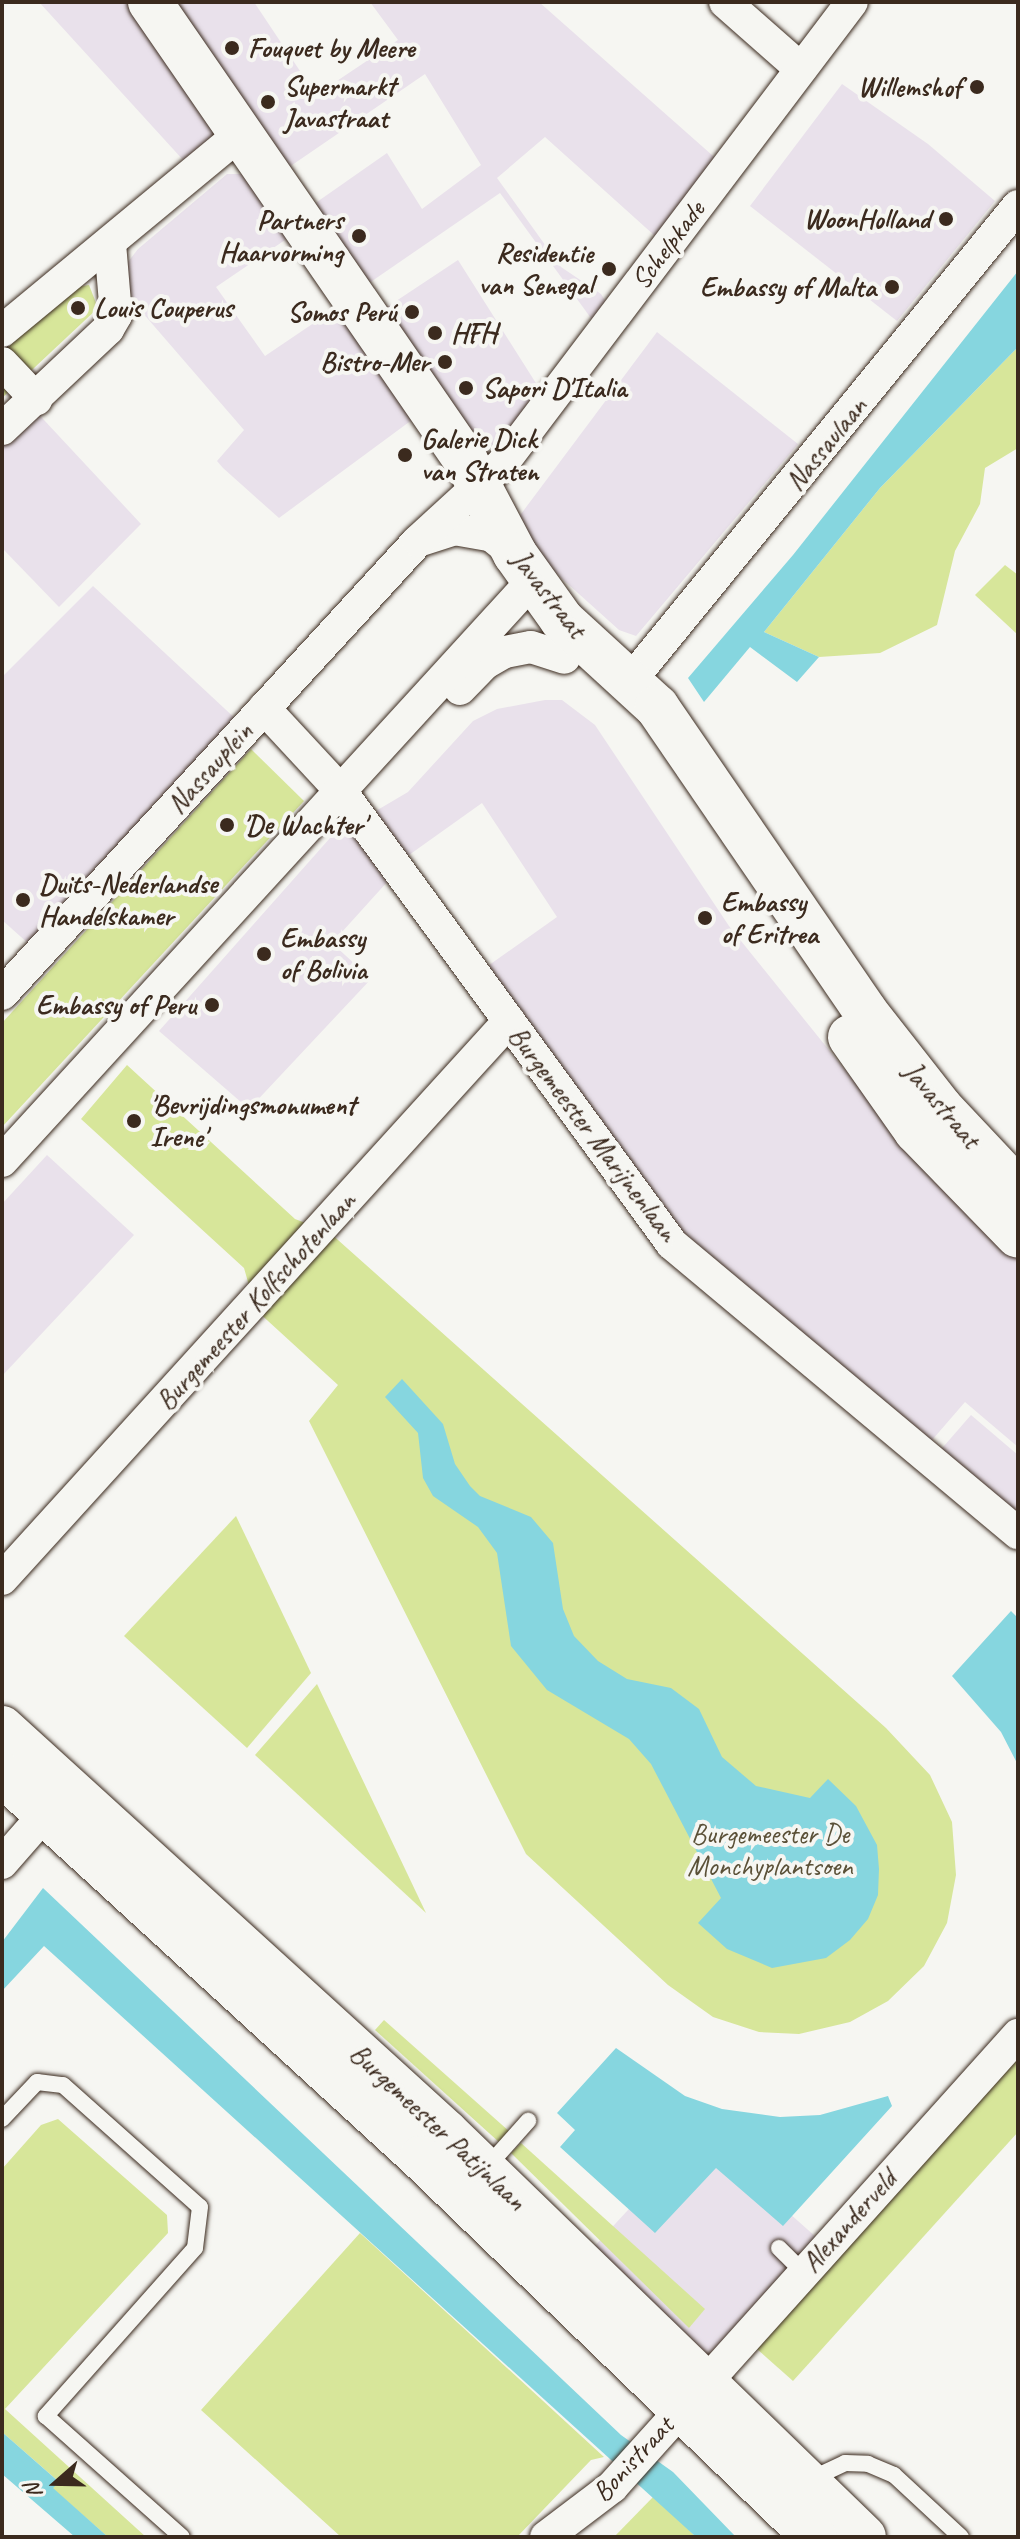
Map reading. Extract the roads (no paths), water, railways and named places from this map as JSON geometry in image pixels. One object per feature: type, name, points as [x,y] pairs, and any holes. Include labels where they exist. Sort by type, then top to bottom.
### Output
[{"type":"main road","name":"Javastraat","points":[[150,2],[481,486],[524,567],[572,630],[631,680],[657,707],[865,1011],[941,1108],[1018,1190]]},
{"type":"main road","name":"Javastraat","points":[[564,658],[601,686],[634,723],[916,1131],[1018,1236]]},
{"type":"main road","name":"Burgemeester Patijnlaan","points":[[2,1728],[56,1801],[421,2158],[693,2394],[805,2482],[864,2537]]},
{"type":"main road","name":"Burgemeester Patijnlaan","points":[[2,1774],[56,1801],[485,2169],[693,2394],[814,2537]]},
{"type":"street","points":[[725,2],[801,69]]},
{"type":"street","name":"Schelpkade","points":[[481,486],[852,2]]},
{"type":"street","points":[[2,331],[241,133]]},
{"type":"street","name":"Nassaulaan","points":[[631,680],[1018,206]]},
{"type":"street","points":[[2,429],[36,399],[116,315],[110,244]]},
{"type":"street","points":[[2,363],[36,399]]},
{"type":"street","name":"Nassauplein","points":[[2,994],[418,541],[481,486]]},
{"type":"street","points":[[2,1161],[340,790],[524,567],[492,536],[454,529],[418,541]]},
{"type":"street","points":[[340,790],[397,758],[484,664],[505,652],[531,647],[564,658]]},
{"type":"street","name":"Burgemeester Marijnenlaan","points":[[264,708],[340,790],[672,1244],[1018,1533]]},
{"type":"street","name":"Burgemeester Kolfschotenlaan","points":[[2,1579],[509,1021]]},
{"type":"street","points":[[2,1863],[56,1801]]},
{"type":"street","name":"Alexanderveld","points":[[693,2394],[1018,2035]]},
{"type":"street","name":"Bonistraat","points":[[546,2537],[616,2482],[693,2394]]},
{"type":"lane","points":[[2,2119],[37,2082],[63,2085],[200,2207],[195,2248],[46,2416],[182,2537]]},
{"type":"lane","points":[[485,2169],[528,2121]]},
{"type":"lane","points":[[779,2248],[803,2272]]},
{"type":"lane","points":[[805,2482],[845,2463],[868,2464],[894,2475],[961,2537]]},
{"type":"water","points":[[1018,271],[1018,347],[880,488],[764,632],[819,657],[797,682],[750,647],[704,702],[688,678],[793,555]]},
{"type":"water","points":[[402,1379],[443,1424],[455,1464],[470,1486],[480,1496],[531,1517],[553,1543],[563,1609],[574,1636],[598,1661],[627,1679],[671,1688],[699,1709],[722,1757],[756,1786],[810,1798],[828,1779],[856,1806],[877,1845],[878,1895],[868,1919],[850,1940],[826,1958],[772,1968],[727,1949],[698,1923],[721,1898],[651,1764],[629,1739],[547,1690],[511,1646],[497,1553],[478,1527],[433,1496],[423,1478],[418,1433],[385,1397]]},
{"type":"water","points":[[1011,1611],[1018,1618],[1018,1765],[1001,1732],[952,1676]]},
{"type":"water","points":[[43,1888],[621,2435],[673,2472],[736,2537],[696,2537],[44,1946],[2,1991],[2,1942]]},
{"type":"water","points":[[616,2048],[685,2096],[722,2109],[780,2117],[820,2115],[888,2096],[892,2106],[783,2226],[716,2168],[655,2233],[560,2147],[575,2130],[557,2113]]},
{"type":"water","points":[[2,2432],[59,2482],[53,2488],[108,2537],[75,2537],[2,2474]]},
{"type":"place","name":"Fouquet by Meere","points":[[232,48]]},
{"type":"place","name":"Willemshof","points":[[977,87]]},
{"type":"place","name":"Supermarkt Javastraat","points":[[268,102]]},
{"type":"place","name":"WoonHolland","points":[[946,219]]},
{"type":"place","name":"Partners Haarvorming","points":[[359,236]]},
{"type":"place","name":"Residentie van Senegal","points":[[609,269]]},
{"type":"place","name":"Embassy of Malta","points":[[892,287]]},
{"type":"place","name":"Louis Couperus","points":[[78,308]]},
{"type":"place","name":"Somos Perú","points":[[412,312]]},
{"type":"place","name":"HFH","points":[[435,333]]},
{"type":"place","name":"Bistro-Mer","points":[[445,362]]},
{"type":"place","name":"Sapori D'Italia","points":[[466,388]]},
{"type":"place","name":"Galerie Dick van Straten","points":[[405,455]]},
{"type":"place","name":"'De Wachter'","points":[[227,825]]},
{"type":"place","name":"Duits-Nederlandse Handelskamer","points":[[23,900]]},
{"type":"place","name":"Embassy of Eritrea","points":[[705,918]]},
{"type":"place","name":"Embassy of Bolivia","points":[[264,954]]},
{"type":"place","name":"Embassy of Peru","points":[[212,1005]]},
{"type":"place","name":"'Bevrijdingsmonument Irene'","points":[[134,1121]]},
{"type":"park label","name":"Burgemeester De Monchyplantsoen","points":[[770,1850]]}]
